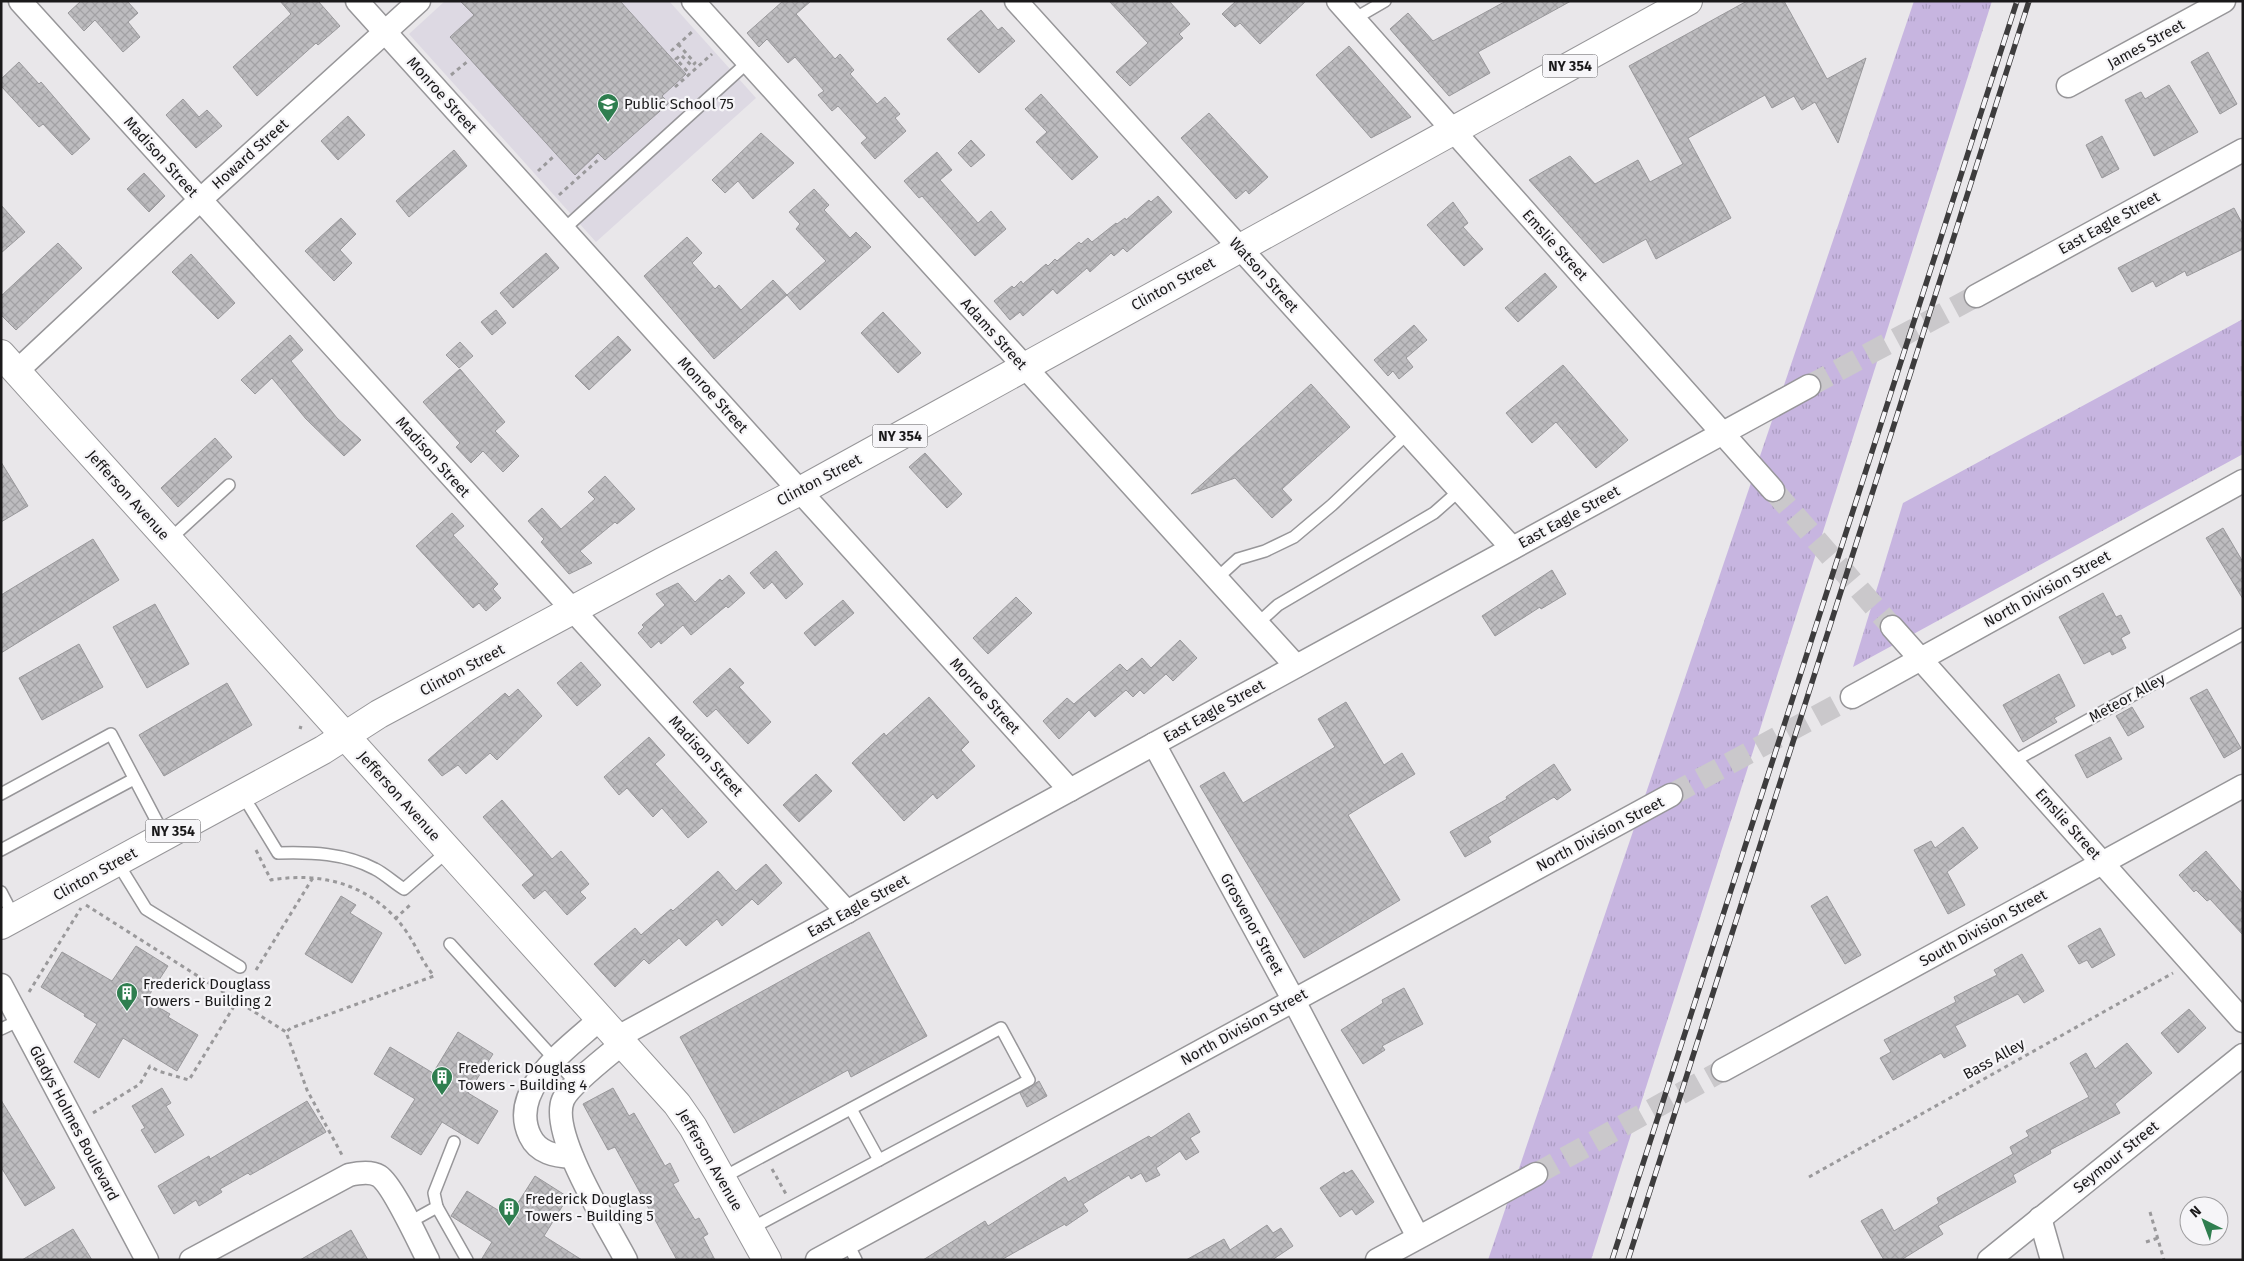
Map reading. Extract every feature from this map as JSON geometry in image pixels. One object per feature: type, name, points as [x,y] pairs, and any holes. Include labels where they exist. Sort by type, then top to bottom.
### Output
[{"type":"main road","name":"Clinton Street","points":[[8,922],[242,794],[345,736],[379,714],[572,610],[800,491],[1239,247],[1688,1]]},
{"type":"main road","name":"Jefferson Avenue","points":[[9,362],[614,1032],[686,1116],[767,1260]]},
{"type":"street","name":"Madison Street","points":[[20,1],[847,912]]},
{"type":"street","name":"Monroe Street","points":[[357,1],[1070,790]]},
{"type":"street","name":"Howard Street","points":[[9,362],[200,200],[419,1]]},
{"type":"street","name":"Adams Street","points":[[693,1],[1296,666]]},
{"type":"street","name":"Watson Street","points":[[1016,1],[1512,548]]},
{"type":"street","name":"Emslie Street","points":[[1338,1],[1773,490]]},
{"type":"street","name":"James Street","points":[[2068,86],[2224,1]]},
{"type":"street","name":"East Eagle Street","points":[[1976,296],[2243,150]]},
{"type":"street","name":"East Eagle Street","points":[[572,1157],[553,1156],[542,1150],[531,1138],[525,1120],[527,1100],[534,1083],[555,1061],[847,912],[1809,386]]},
{"type":"street","name":"North Division Street","points":[[1852,697],[2243,481]]},
{"type":"street","name":"Emslie Street","points":[[1892,627],[2243,1021]]},
{"type":"street","name":"Grosvenor Street","points":[[1154,744],[1293,1000],[1418,1237]]},
{"type":"street","name":"South Division Street","points":[[1723,1070],[2243,786]]},
{"type":"street","name":"North Division Street","points":[[817,1260],[852,1252],[1293,1000],[1671,795]]},
{"type":"street","name":"Gladys Holmes Boulevard","points":[[1,986],[10,1024],[147,1260]]},
{"type":"street","name":"East Eagle Street","points":[[614,1032],[577,1084],[564,1098],[560,1115],[572,1157],[626,1260]]},
{"type":"street","name":"Seymour Street","points":[[1989,1260],[2243,1055]]},
{"type":"street","points":[[191,1260],[349,1174],[364,1172],[379,1176],[389,1187],[428,1260]]},
{"type":"street","points":[[1377,1260],[1536,1174]]},
{"type":"street","points":[[2040,1218],[2052,1260]]},
{"type":"lane","points":[[1354,19],[1386,1]]},
{"type":"lane","points":[[564,230],[748,62]]},
{"type":"lane","points":[[1216,578],[1238,559],[1266,551],[1294,537],[1332,505],[1408,433]]},
{"type":"lane","points":[[169,540],[229,485]]},
{"type":"lane","points":[[1257,624],[1278,605],[1434,513],[1460,490]]},
{"type":"lane","name":"Meteor Alley","points":[[2012,762],[2243,634]]},
{"type":"lane","points":[[1,794],[111,734],[164,836]]},
{"type":"lane","points":[[1,850],[134,779]]},
{"type":"lane","points":[[242,794],[278,853],[310,852],[343,857],[376,869],[404,889],[449,850]]},
{"type":"lane","points":[[117,862],[146,909],[240,967]]},
{"type":"lane","points":[[1,892],[8,922]]},
{"type":"lane","points":[[450,944],[577,1084]]},
{"type":"lane","points":[[722,1178],[1001,1028],[1029,1080],[750,1229]]},
{"type":"lane","points":[[851,1108],[879,1160]]},
{"type":"lane","points":[[454,1142],[434,1193],[437,1207],[467,1260]]},
{"type":"lane","points":[[408,1223],[437,1207]]},
{"type":"path","points":[[671,51],[685,38]]},
{"type":"path","points":[[675,87],[728,40]]},
{"type":"path","points":[[678,44],[695,63],[692,66],[681,55],[676,59],[690,74]]},
{"type":"path","points":[[544,208],[598,160]]},
{"type":"path","points":[[93,1114],[140,1084],[150,1066],[158,1071],[189,1080],[314,876],[342,884],[371,897],[404,929],[422,962],[434,976],[291,1028],[286,1032]]},
{"type":"path","points":[[28,995],[84,905],[286,1032],[307,1090],[342,1155]]},
{"type":"path","name":"Bass Alley","points":[[1809,1177],[2191,962]]},
{"type":"path","points":[[770,1165],[786,1194]]},
{"type":"path","points":[[2150,1212],[2164,1260]]},
{"type":"path","points":[[2146,1242],[2158,1238]]},
{"type":"shaded area","name":"Public School 75","points":[[445,1],[669,1],[756,98],[596,242],[409,34]]},
{"type":"green space","points":[[1914,1],[1992,1],[1591,1260],[1488,1260]]},
{"type":"green space","points":[[2243,319],[2243,454],[1853,667],[1903,503]]},
{"type":"building","points":[[81,1],[127,1],[138,13],[128,22],[140,37],[123,52],[95,20],[84,31],[68,13]]},
{"type":"building","points":[[280,1],[318,1],[340,26],[318,45],[316,43],[257,96],[233,67],[291,14]]},
{"type":"building","points":[[460,1],[620,1],[686,74],[662,96],[669,103],[605,160],[598,153],[575,175],[450,37],[474,15]]},
{"type":"building","points":[[783,1],[811,1],[796,14],[835,59],[840,54],[854,70],[850,74],[877,104],[885,97],[900,114],[895,118],[906,131],[875,159],[861,143],[867,138],[838,106],[832,111],[818,95],[824,91],[795,57],[788,63],[767,39],[759,47],[747,33]]},
{"type":"building","points":[[1109,1],[1169,1],[1190,24],[1179,34],[1183,38],[1130,86],[1116,72],[1148,43]]},
{"type":"building","points":[[1236,1],[1306,1],[1260,44],[1240,23],[1235,27],[1222,14]]},
{"type":"building","points":[[1506,1],[1571,1],[1478,52],[1490,73],[1449,96],[1390,29],[1408,13],[1433,41]]},
{"type":"building","points":[[1747,1],[1784,1],[1827,79],[1866,58],[1838,143],[1815,102],[1802,110],[1794,96],[1772,108],[1765,95],[1688,138],[1731,218],[1656,259],[1646,239],[1603,263],[1529,180],[1570,156],[1595,184],[1638,160],[1650,182],[1683,164],[1629,66]]},
{"type":"building","points":[[981,10],[998,30],[1002,27],[1015,41],[979,73],[947,39]]},
{"type":"building","points":[[1349,46],[1411,117],[1371,138],[1316,75]]},
{"type":"building","points":[[2208,52],[2237,104],[2220,114],[2191,62]]},
{"type":"building","points":[[19,62],[39,84],[41,82],[90,139],[72,155],[43,124],[39,127],[1,86],[1,79]]},
{"type":"building","points":[[2169,85],[2198,132],[2154,156],[2125,100],[2141,92],[2145,99]]},
{"type":"building","points":[[1041,94],[1098,157],[1072,180],[1036,142],[1047,132],[1025,109]]},
{"type":"building","points":[[183,99],[199,117],[207,110],[222,126],[196,148],[166,115]]},
{"type":"building","points":[[1209,113],[1268,177],[1249,194],[1246,190],[1236,199],[1181,138]]},
{"type":"building","points":[[348,116],[365,135],[338,160],[321,141]]},
{"type":"building","points":[[761,133],[794,163],[753,199],[738,181],[725,193],[712,180]]},
{"type":"building","points":[[2102,136],[2119,169],[2102,178],[2086,145]]},
{"type":"building","points":[[971,140],[985,155],[971,167],[958,153]]},
{"type":"building","points":[[454,150],[467,166],[409,217],[396,201]]},
{"type":"building","points":[[937,152],[952,170],[940,180],[978,223],[991,211],[1006,229],[975,256],[922,196],[919,198],[904,181]]},
{"type":"building","points":[[144,173],[165,196],[149,212],[127,189]]},
{"type":"building","points":[[814,189],[829,205],[824,210],[850,238],[856,232],[871,247],[800,310],[787,295],[826,261],[796,229],[800,224],[789,212]]},
{"type":"building","points":[[1158,196],[1172,212],[1127,252],[1123,248],[1114,256],[1111,253],[1090,272],[1087,268],[1057,294],[1053,289],[1023,316],[1020,312],[1010,320],[994,301],[1012,286],[1014,288],[1021,281],[1023,284],[1046,264],[1048,266],[1055,259],[1057,261],[1079,242],[1081,244],[1088,238],[1092,242],[1116,223],[1125,218],[1126,220],[1149,200],[1151,202]]},
{"type":"building","points":[[1453,202],[1468,223],[1463,227],[1483,249],[1464,266],[1427,225]]},
{"type":"building","points":[[1,205],[25,232],[1,253]]},
{"type":"building","points":[[2234,208],[2243,225],[2243,249],[2187,276],[2185,271],[2156,287],[2153,281],[2132,292],[2118,268]]},
{"type":"building","points":[[341,218],[356,234],[340,250],[352,263],[334,281],[305,251]]},
{"type":"building","points":[[687,237],[702,253],[692,263],[715,289],[719,285],[741,310],[773,280],[787,295],[714,359],[644,276]]},
{"type":"building","points":[[58,243],[82,268],[16,330],[1,315],[1,296]]},
{"type":"building","points":[[546,253],[559,268],[513,308],[500,293]]},
{"type":"building","points":[[191,254],[235,303],[218,319],[172,272]]},
{"type":"building","points":[[1545,273],[1557,287],[1518,322],[1505,308]]},
{"type":"building","points":[[496,310],[506,323],[492,335],[481,322]]},
{"type":"building","points":[[883,312],[921,353],[898,373],[861,333]]},
{"type":"building","points":[[1414,325],[1427,340],[1406,358],[1413,367],[1399,379],[1393,371],[1388,376],[1374,360]]},
{"type":"building","points":[[290,335],[303,350],[291,361],[337,418],[361,440],[344,456],[306,419],[272,378],[255,394],[241,380]]},
{"type":"building","points":[[618,336],[631,350],[589,390],[575,376]]},
{"type":"building","points":[[460,342],[473,356],[459,368],[446,355]]},
{"type":"building","points":[[1563,365],[1628,440],[1596,468],[1556,422],[1532,443],[1506,413]]},
{"type":"building","points":[[460,369],[505,422],[495,431],[519,456],[503,472],[483,451],[471,463],[456,447],[460,443],[423,402]]},
{"type":"building","points":[[1311,384],[1350,427],[1282,489],[1292,500],[1272,518],[1235,478],[1191,494]]},
{"type":"building","points":[[215,438],[232,457],[178,507],[161,488]]},
{"type":"building","points":[[925,453],[962,494],[947,508],[909,467]]},
{"type":"building","points":[[1,462],[28,506],[1,522]]},
{"type":"building","points":[[605,476],[635,509],[617,524],[615,522],[580,551],[592,563],[569,574],[541,542],[544,539],[528,521],[542,508],[561,529],[595,499],[588,492]]},
{"type":"building","points":[[452,513],[464,526],[453,535],[498,584],[493,589],[501,598],[486,611],[479,603],[473,608],[416,546]]},
{"type":"building","points":[[2223,528],[2243,562],[2243,599],[2206,538]]},
{"type":"building","points":[[93,539],[119,580],[1,653],[1,595]]},
{"type":"building","points":[[776,551],[803,584],[786,599],[772,582],[764,589],[750,573]]},
{"type":"building","points":[[1552,570],[1566,594],[1541,609],[1540,607],[1495,636],[1482,616]]},
{"type":"building","points":[[729,575],[745,593],[691,635],[683,625],[661,644],[659,641],[651,648],[638,633],[644,627],[642,625],[665,605],[656,594],[678,583],[695,602],[720,579],[722,581]]},
{"type":"building","points":[[2103,593],[2116,617],[2121,615],[2130,633],[2121,638],[2126,648],[2112,655],[2110,651],[2084,664],[2059,617]]},
{"type":"building","points":[[1016,597],[1032,613],[988,654],[973,638]]},
{"type":"building","points":[[843,600],[854,613],[815,646],[804,633]]},
{"type":"building","points":[[155,604],[189,664],[147,688],[113,627]]},
{"type":"building","points":[[1180,640],[1197,658],[1173,681],[1166,674],[1144,694],[1140,690],[1133,697],[1126,690],[1095,717],[1089,710],[1059,739],[1043,721],[1067,698],[1074,704],[1120,664],[1127,671],[1142,658],[1151,668]]},
{"type":"building","points":[[79,644],[103,687],[42,720],[19,678]]},
{"type":"building","points":[[581,662],[601,685],[577,706],[557,683]]},
{"type":"building","points":[[730,668],[744,683],[739,687],[771,722],[748,744],[716,709],[707,717],[693,702]]},
{"type":"building","points":[[2059,674],[2075,706],[2054,718],[2057,722],[2023,742],[2003,705]]},
{"type":"building","points":[[227,683],[252,725],[164,776],[139,735]]},
{"type":"building","points":[[518,689],[542,716],[497,760],[490,753],[466,774],[458,765],[442,776],[428,760],[505,693],[509,697]]},
{"type":"building","points":[[2207,689],[2241,748],[2224,758],[2190,698]]},
{"type":"building","points":[[929,697],[969,742],[961,750],[975,766],[937,799],[933,794],[904,821],[852,763],[884,733],[886,736]]},
{"type":"building","points":[[1346,702],[1384,765],[1402,753],[1415,774],[1348,815],[1400,900],[1304,958],[1200,786],[1224,772],[1243,803],[1335,747],[1318,719]]},
{"type":"building","points":[[2132,707],[2144,727],[2128,736],[2116,716]]},
{"type":"building","points":[[649,737],[665,755],[655,764],[707,822],[688,838],[662,808],[653,817],[627,788],[619,795],[604,777]]},
{"type":"building","points":[[2110,737],[2122,759],[2087,778],[2075,755]]},
{"type":"building","points":[[1554,764],[1571,790],[1557,800],[1554,797],[1488,837],[1491,842],[1465,857],[1450,832],[1507,799],[1506,797]]},
{"type":"building","points":[[816,774],[832,791],[799,822],[783,805]]},
{"type":"building","points":[[502,800],[552,859],[561,851],[589,884],[580,892],[586,898],[567,915],[545,890],[534,899],[522,885],[534,875],[483,817]]},
{"type":"building","points":[[1963,827],[1978,848],[1947,872],[1965,905],[1948,914],[1914,850],[1931,841],[1935,848]]},
{"type":"building","points":[[2206,851],[2243,894],[2243,935],[2210,899],[2207,901],[2196,890],[2194,892],[2179,875]]},
{"type":"building","points":[[766,864],[782,883],[758,905],[752,899],[722,926],[717,919],[686,946],[679,938],[649,964],[644,959],[615,987],[594,964],[635,928],[641,935],[671,909],[673,911],[718,871],[736,891]]},
{"type":"building","points":[[341,896],[356,905],[350,913],[382,933],[352,983],[305,954]]},
{"type":"building","points":[[1827,896],[1861,955],[1845,964],[1811,906]]},
{"type":"building","points":[[2100,928],[2115,955],[2092,968],[2087,960],[2079,964],[2068,946]]},
{"type":"building","points":[[869,932],[927,1036],[851,1077],[848,1070],[734,1133],[680,1037]]},
{"type":"building","name":"Frederick Douglass Towers - Building 2","points":[[136,946],[168,966],[146,1000],[170,1014],[168,1017],[198,1035],[177,1071],[123,1038],[99,1078],[74,1062],[97,1024],[84,1016],[85,1014],[41,987],[62,952],[112,981]]},
{"type":"building","points":[[2022,954],[2044,991],[2024,1003],[2018,994],[1955,1026],[1966,1046],[1944,1058],[1941,1053],[1893,1080],[1880,1058],[1891,1052],[1884,1040],[1956,1002],[1954,997],[1997,975],[1994,970]]},
{"type":"building","points":[[1404,988],[1423,1024],[1382,1046],[1385,1050],[1363,1064],[1341,1030],[1383,1003],[1382,1000]]},
{"type":"building","points":[[2189,1009],[2206,1028],[2178,1053],[2161,1033]]},
{"type":"building","name":"Frederick Douglass Towers - Building 4","points":[[458,1032],[493,1054],[468,1093],[498,1111],[478,1144],[442,1122],[421,1155],[391,1137],[415,1099],[374,1074],[390,1047],[433,1073]]},
{"type":"building","points":[[2127,1043],[2152,1073],[2115,1104],[2120,1113],[2050,1150],[2051,1153],[2013,1175],[2016,1182],[1938,1226],[1943,1234],[1901,1260],[1884,1260],[1861,1221],[1882,1209],[1894,1231],[1939,1203],[1937,1198],[2013,1154],[2010,1147],[2029,1136],[2026,1131],[2089,1097],[2070,1063],[2086,1053],[2095,1069]]},
{"type":"building","points":[[1039,1081],[1047,1096],[1027,1107],[1020,1093]]},
{"type":"building","points":[[162,1088],[171,1103],[166,1106],[184,1135],[155,1153],[141,1130],[145,1128],[132,1106]]},
{"type":"building","points":[[613,1088],[629,1116],[634,1113],[665,1166],[670,1163],[679,1181],[673,1184],[695,1220],[699,1218],[708,1234],[703,1237],[715,1260],[677,1260],[615,1147],[608,1150],[583,1104]]},
{"type":"building","points":[[1,1100],[55,1188],[25,1206],[1,1167]]},
{"type":"building","points":[[307,1101],[326,1132],[250,1175],[248,1173],[220,1189],[222,1192],[199,1206],[196,1200],[174,1214],[158,1186],[209,1156],[210,1159]]},
{"type":"building","points":[[1189,1113],[1200,1132],[1190,1138],[1199,1152],[1186,1160],[1180,1151],[1156,1168],[1160,1175],[1146,1182],[1141,1173],[1131,1179],[1129,1175],[1083,1204],[1088,1211],[1066,1226],[1065,1224],[1001,1260],[923,1260],[985,1221],[988,1226],[1065,1177],[1068,1182],[1149,1136],[1151,1138]]},
{"type":"building","points":[[1352,1170],[1374,1202],[1356,1215],[1352,1209],[1340,1217],[1320,1188],[1344,1172],[1345,1174]]},
{"type":"building","name":"Frederick Douglass Towers - Building 5","points":[[535,1176],[568,1197],[544,1236],[582,1260],[481,1260],[492,1242],[451,1216],[467,1191],[509,1217]]},
{"type":"building","points":[[1267,1225],[1273,1233],[1281,1228],[1293,1246],[1272,1260],[1186,1260],[1224,1239],[1230,1250]]},
{"type":"building","points":[[73,1229],[92,1260],[22,1260]]},
{"type":"building","points":[[351,1230],[368,1260],[300,1260]]},
{"type":"tunnel","points":[[1809,386],[1976,296]]},
{"type":"tunnel","points":[[1773,490],[1892,627]]},
{"type":"tunnel","points":[[1671,795],[1852,697]]},
{"type":"tunnel","points":[[1536,1174],[1723,1070]]},
{"type":"railway","points":[[1612,1260],[2017,1]]},
{"type":"railway","points":[[1628,1260],[2029,1]]},
{"type":"place","name":"Public School 75","points":[[608,123]]},
{"type":"place","name":"Frederick Douglass Towers - Building 2","points":[[127,1012]]},
{"type":"place","name":"Frederick Douglass Towers - Building 4","points":[[442,1096]]},
{"type":"place","name":"Frederick Douglass Towers - Building 5","points":[[509,1227]]}]
